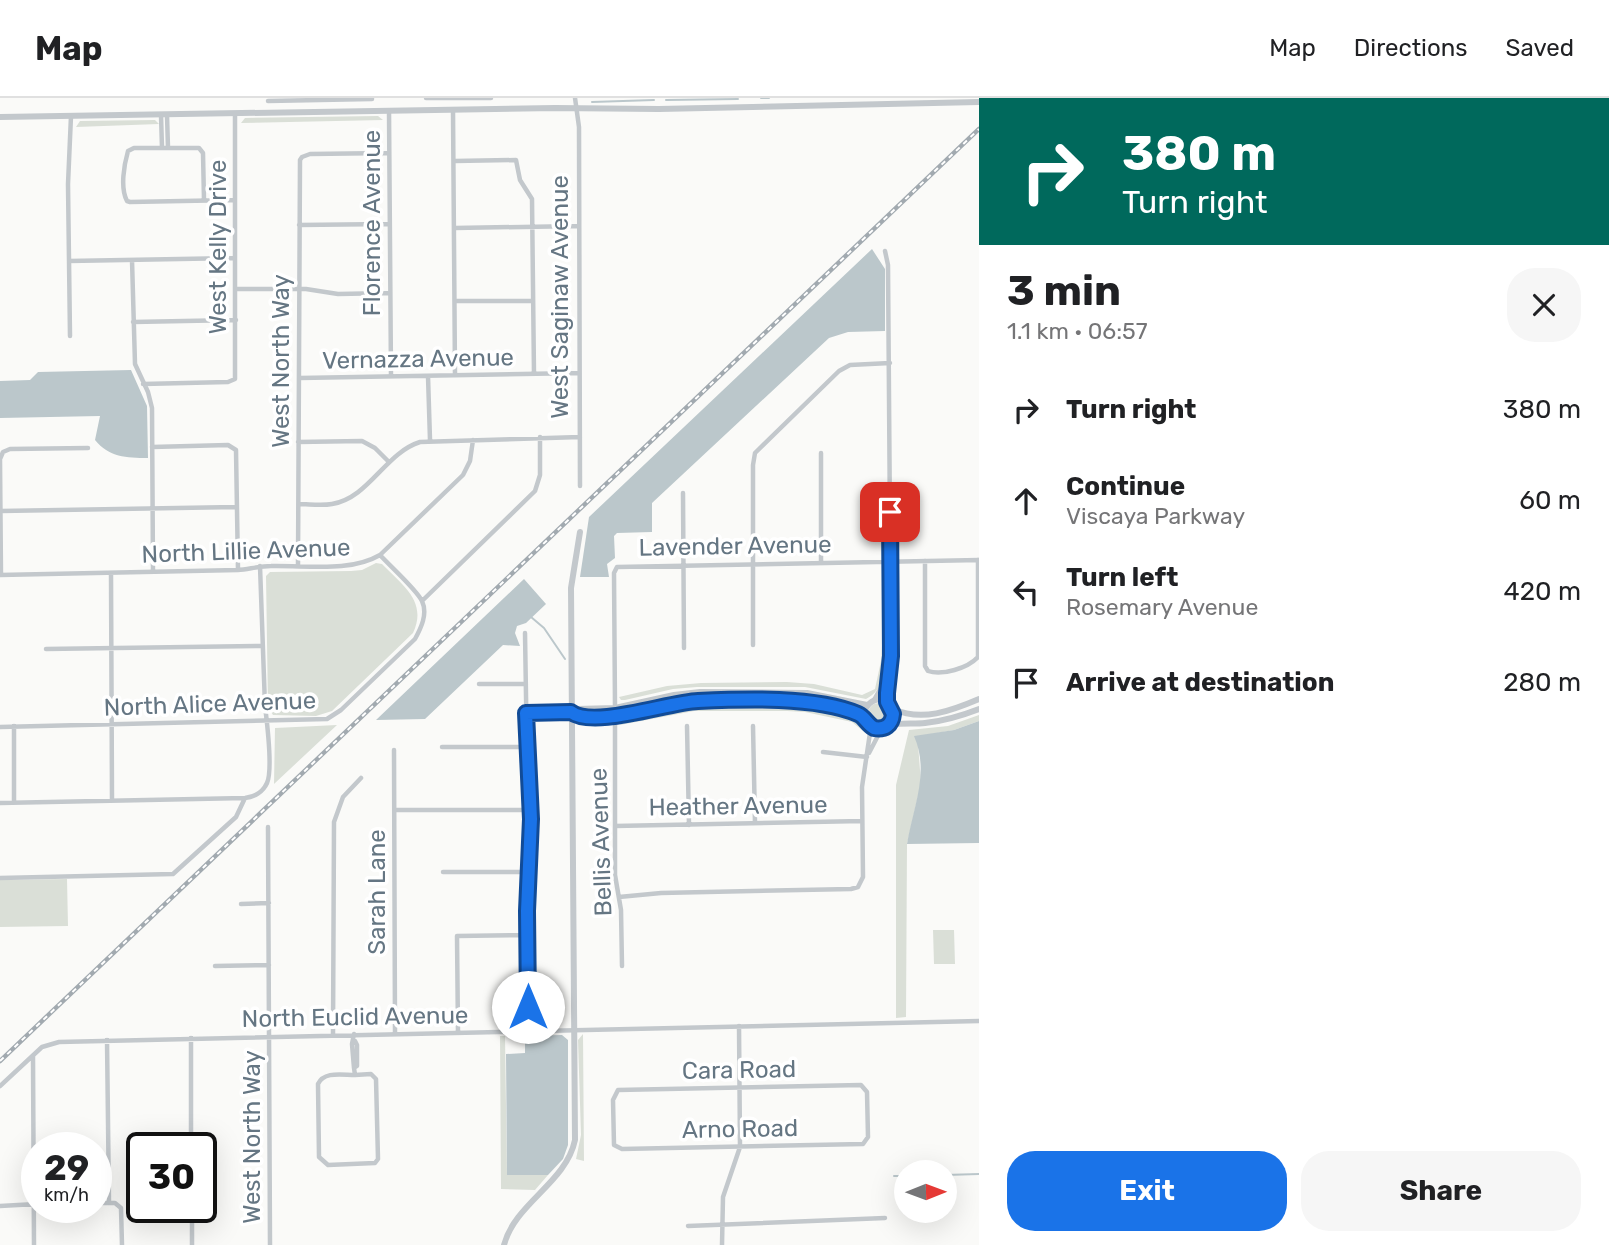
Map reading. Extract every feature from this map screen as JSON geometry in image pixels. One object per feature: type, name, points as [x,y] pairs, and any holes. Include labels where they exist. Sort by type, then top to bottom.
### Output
[{"type":"street","points":[[426,98],[488,98],[487,110]]},
{"type":"street","name":"West Saginaw Avenue","points":[[575,98],[579,127],[580,486]]},
{"type":"street","points":[[298,99],[298,113]]},
{"type":"street","points":[[360,99],[360,112]]},
{"type":"street","points":[[268,101],[372,99]]},
{"type":"street","points":[[0,117],[575,108],[672,109],[979,102]]},
{"type":"street","points":[[453,110],[455,375]]},
{"type":"street","name":"Florence Avenue","points":[[389,111],[391,376]]},
{"type":"street","name":"West Kelly Drive","points":[[143,384],[228,382],[235,379],[235,114]]},
{"type":"street","points":[[164,115],[165,148]]},
{"type":"street","points":[[70,336],[68,184],[71,116]]},
{"type":"street","points":[[204,200],[202,149],[134,148],[128,151],[124,183],[124,196],[127,201],[235,200]]},
{"type":"street","name":"West North Way","points":[[298,566],[299,165],[302,157],[310,154],[389,153]]},
{"type":"street","points":[[454,161],[516,160],[520,180],[532,199],[534,374]]},
{"type":"street","points":[[299,225],[389,224]]},
{"type":"street","points":[[455,228],[579,226]]},
{"type":"street","points":[[867,757],[893,718],[892,709],[887,702],[891,656],[890,363],[888,265],[884,251]]},
{"type":"street","points":[[69,261],[235,258]]},
{"type":"street","points":[[132,260],[135,364],[152,408],[153,572]]},
{"type":"street","points":[[236,289],[299,289],[338,294],[390,293]]},
{"type":"street","points":[[455,301],[533,301]]},
{"type":"street","points":[[133,322],[236,320]]},
{"type":"street","points":[[753,645],[752,465],[757,448],[839,371],[850,365],[890,363]]},
{"type":"street","name":"Vernazza Avenue","points":[[300,379],[579,373]]},
{"type":"street","points":[[428,376],[430,440]]},
{"type":"street","points":[[380,555],[422,601],[535,491],[540,475],[540,437]]},
{"type":"street","points":[[299,504],[331,504],[346,499],[411,444],[430,440],[580,437]]},
{"type":"street","name":"North Lillie Avenue","points":[[1,575],[238,570],[260,566],[354,565],[367,562],[380,555],[463,475],[470,461],[472,440]]},
{"type":"street","points":[[298,442],[362,442],[376,448],[389,462]]},
{"type":"street","points":[[152,447],[228,444],[233,447],[237,454],[238,570]]},
{"type":"street","points":[[1,575],[3,452],[10,449],[88,447]]},
{"type":"street","points":[[821,453],[821,562]]},
{"type":"street","points":[[683,494],[684,648]]},
{"type":"street","points":[[1,511],[236,507]]},
{"type":"street","points":[[504,1245],[511,1228],[564,1166],[575,1140],[571,578],[580,532]]},
{"type":"street","points":[[925,561],[927,670],[931,673],[946,672],[975,661],[979,652],[979,560]]},
{"type":"street","name":"Lavender Avenue","points":[[615,708],[614,573],[617,567],[979,560]]},
{"type":"street","points":[[0,803],[245,798],[257,795],[268,782],[260,566]]},
{"type":"street","points":[[111,573],[112,800]]},
{"type":"street","name":"North Alice Avenue","points":[[0,727],[327,719],[341,710],[415,639],[424,618],[422,601]]},
{"type":"street","points":[[525,633],[531,810],[527,935],[528,1030]]},
{"type":"street","points":[[46,649],[262,646]]},
{"type":"street","points":[[864,718],[867,705],[874,700],[888,674]]},
{"type":"street","points":[[479,684],[526,684]]},
{"type":"street","points":[[526,713],[615,708],[700,692],[807,693],[867,705]]},
{"type":"street","points":[[668,705],[673,700],[697,697],[700,692]]},
{"type":"street","points":[[892,709],[905,714],[930,715],[957,709],[979,699]]},
{"type":"street","points":[[874,700],[887,702]]},
{"type":"street","points":[[571,712],[577,717],[615,716],[698,701],[803,702],[832,707],[864,718],[871,726],[885,727],[941,721],[979,709]]},
{"type":"street","name":"Bellis Avenue","points":[[615,716],[615,875],[622,917],[622,966]]},
{"type":"street","points":[[14,726],[14,802]]},
{"type":"street","points":[[687,726],[689,825]]},
{"type":"street","points":[[753,726],[755,823]]},
{"type":"street","points":[[619,897],[661,893],[858,887],[863,880],[862,787],[871,726]]},
{"type":"street","points":[[442,747],[527,747]]},
{"type":"street","name":"Sarah Lane","points":[[394,750],[395,1033]]},
{"type":"street","points":[[822,752],[867,757]]},
{"type":"street","points":[[333,1035],[334,822],[343,797],[361,778]]},
{"type":"street","points":[[0,878],[173,874],[236,817],[245,798]]},
{"type":"street","points":[[394,810],[531,810]]},
{"type":"street","name":"Heather Avenue","points":[[615,827],[862,821]]},
{"type":"street","name":"West North Way","points":[[268,827],[270,1245]]},
{"type":"street","points":[[443,872],[528,872]]},
{"type":"street","points":[[241,904],[269,903]]},
{"type":"street","points":[[458,1032],[457,936],[527,935]]},
{"type":"street","points":[[215,965],[269,965]]},
{"type":"street","name":"North Euclid Avenue","points":[[0,1086],[42,1047],[52,1043],[979,1021]]},
{"type":"street","points":[[722,1245],[723,1198],[740,1147],[739,1026]]},
{"type":"street","points":[[354,1071],[352,1044],[355,1034]]},
{"type":"street","points":[[191,1038],[191,1132]]},
{"type":"street","points":[[107,1040],[108,1132]]},
{"type":"street","points":[[33,1055],[34,1132]]},
{"type":"street","points":[[354,1071],[371,1074],[376,1079],[378,1159],[368,1164],[324,1164],[319,1157],[320,1080],[326,1076],[354,1071]]},
{"type":"street","name":"Cara Road","points":[[615,1147],[613,1100],[615,1092],[621,1090],[858,1085],[864,1086],[867,1092],[866,1143]]},
{"type":"street","name":"Arno Road","points":[[615,1147],[866,1143]]},
{"type":"street","points":[[112,1203],[121,1208],[122,1245]]},
{"type":"street","points":[[0,1206],[21,1205]]},
{"type":"street","points":[[688,1226],[886,1218]]},
{"type":"street","points":[[34,1245],[35,1223]]},
{"type":"street","points":[[192,1223],[192,1245]]},
{"type":"shaded area","points":[[378,116],[383,120],[241,123],[245,118]]},
{"type":"shaded area","points":[[155,120],[159,124],[76,127],[80,121]]},
{"type":"shaded area","points":[[872,249],[885,269],[885,331],[848,332],[829,338],[652,503],[652,532],[617,533],[614,536],[615,558],[607,564],[609,577],[580,577],[589,517]]},
{"type":"shaded area","points":[[131,370],[147,406],[148,458],[119,455],[100,446],[95,440],[100,416],[0,418],[0,381],[30,380],[38,372]]},
{"type":"shaded area","points":[[376,563],[382,564],[411,594],[417,612],[413,633],[332,711],[316,716],[273,715],[268,707],[266,576],[270,572],[362,570]]},
{"type":"shaded area","points":[[524,579],[546,604],[526,623],[517,626],[515,633],[520,646],[503,645],[425,719],[376,720]]},
{"type":"shaded area","points":[[883,631],[886,635],[887,653],[883,680],[874,694],[866,699],[805,687],[697,687],[673,689],[625,700],[619,697],[667,686],[787,682],[814,684],[862,695],[875,689],[881,661]]},
{"type":"shaded area","points":[[879,703],[887,706],[890,714],[887,722],[879,725],[871,722],[868,714],[871,706]]},
{"type":"shaded area","points":[[795,707],[825,710],[847,716],[864,727],[868,735],[852,722],[787,711],[694,711],[620,725],[623,721],[688,708]]},
{"type":"shaded area","points":[[979,715],[979,721],[954,730],[926,735],[918,744],[921,783],[907,844],[906,1017],[896,1018],[896,785],[909,730],[948,726]]},
{"type":"shaded area","points":[[979,721],[979,843],[907,844],[920,776],[919,749],[914,736],[954,730]]},
{"type":"shaded area","points":[[337,725],[274,784],[275,728]]},
{"type":"shaded area","points":[[67,879],[68,926],[0,927],[0,880]]},
{"type":"shaded area","points":[[933,930],[954,930],[955,964],[934,964]]},
{"type":"shaded area","points":[[583,1034],[584,1161],[576,1159],[581,1135],[578,1040]]},
{"type":"shaded area","points":[[562,1035],[568,1040],[568,1145],[563,1159],[548,1175],[507,1175],[506,1054],[525,1053],[525,1036]]},
{"type":"shaded area","points":[[500,1036],[505,1036],[507,1175],[548,1175],[535,1190],[501,1189]]},
{"type":"waterway","points":[[761,98],[769,98]]},
{"type":"waterway","points":[[666,100],[738,99]]},
{"type":"waterway","points":[[592,102],[654,100]]},
{"type":"waterway","points":[[531,617],[544,628],[565,659]]},
{"type":"waterway","points":[[957,1175],[979,1174]]},
{"type":"railway","points":[[0,1061],[979,129]]},
{"type":"route","points":[[528,1007],[527,911],[531,819],[526,713],[571,712],[577,717],[615,716],[682,702],[785,701],[832,707],[859,714],[874,728],[886,727],[893,714],[892,707],[887,702],[891,656],[890,512]]}]
